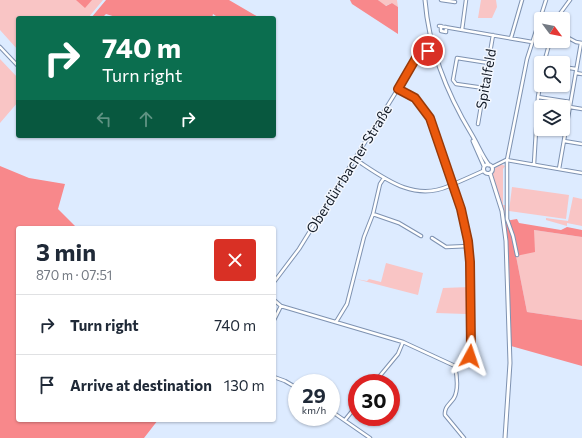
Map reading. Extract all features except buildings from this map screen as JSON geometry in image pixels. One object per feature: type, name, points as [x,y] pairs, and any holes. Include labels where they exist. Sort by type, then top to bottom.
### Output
[{"type":"street","points":[[425,0],[432,48],[452,98],[492,170],[490,173],[498,199],[506,241],[510,346],[505,438]]},
{"type":"street","points":[[441,0],[455,2]]},
{"type":"street","points":[[462,30],[466,0]]},
{"type":"street","points":[[511,38],[522,0]]},
{"type":"street","points":[[542,12],[546,0]]},
{"type":"street","points":[[561,12],[570,0]]},
{"type":"street","points":[[440,26],[532,42]]},
{"type":"street","name":"Spitalfeld","points":[[478,124],[493,35]]},
{"type":"street","points":[[517,255],[513,236],[507,219],[507,160],[526,59],[534,36]]},
{"type":"street","name":"Oberdürrbacher Straße","points":[[276,279],[299,249],[430,37]]},
{"type":"street","points":[[570,39],[582,43],[570,102]]},
{"type":"street","points":[[0,46],[16,64]]},
{"type":"street","points":[[421,52],[432,48]]},
{"type":"street","points":[[484,88],[456,84],[453,80],[457,58],[488,63]]},
{"type":"street","points":[[570,69],[582,74]]},
{"type":"street","points":[[276,302],[281,306],[403,342],[455,366],[466,361],[471,349],[469,246],[465,225],[453,184],[430,118],[415,98],[398,89]]},
{"type":"street","points":[[534,164],[539,92]]},
{"type":"street","points":[[538,97],[557,100]]},
{"type":"street","points":[[570,107],[582,109]]},
{"type":"street","points":[[468,128],[484,166],[484,171]]},
{"type":"street","points":[[559,169],[565,136]]},
{"type":"street","points":[[564,141],[582,144]]},
{"type":"street","points":[[355,159],[400,187],[415,191],[431,191],[453,184],[484,171],[486,173],[490,173]]},
{"type":"street","points":[[484,166],[490,166],[507,160],[582,173]]},
{"type":"street","points":[[336,322],[347,304],[364,237],[373,214],[380,184],[384,178]]},
{"type":"street","points":[[373,214],[399,223],[421,236]]},
{"type":"street","points":[[432,238],[446,247],[469,246]]},
{"type":"street","points":[[276,316],[281,306]]},
{"type":"street","points":[[381,374],[398,354],[403,342]]},
{"type":"street","points":[[455,366],[458,377],[456,393],[446,408],[445,415],[464,438]]},
{"type":"street","points":[[276,378],[288,383]]},
{"type":"street","points":[[344,420],[348,415]]},
{"type":"street","points":[[340,418],[370,438]]},
{"type":"shaded area","points":[[0,0],[103,0],[90,16],[16,16],[16,48],[0,30]]},
{"type":"shaded area","points":[[76,0],[92,0],[85,8]]},
{"type":"shaded area","points":[[106,0],[229,0],[257,16],[216,16],[213,14],[212,16],[112,16],[106,14],[104,16],[93,16]]},
{"type":"shaded area","points":[[350,0],[378,0],[386,6],[392,3],[398,7],[398,34],[352,4]]},
{"type":"shaded area","points":[[378,0],[397,0],[398,7],[392,3],[385,6]]},
{"type":"shaded area","points":[[481,0],[496,0],[497,7],[492,18],[478,18]]},
{"type":"shaded area","points":[[0,59],[16,76],[16,104],[0,123]]},
{"type":"shaded area","points":[[501,164],[505,166],[503,169],[503,205],[506,205],[505,221],[492,174],[494,169]]},
{"type":"shaded area","points":[[0,166],[29,178],[65,184],[58,209],[75,226],[16,226],[16,422],[156,422],[144,438],[0,438]]},
{"type":"shaded area","points":[[512,187],[569,195],[566,219],[509,211]]},
{"type":"shaded area","points":[[573,197],[582,199],[582,226],[567,223],[567,226],[546,220],[546,218],[568,221]]},
{"type":"shaded area","points":[[517,219],[519,223],[561,230],[567,227],[582,230],[582,237],[534,230],[535,252],[516,256],[527,312],[582,320],[582,366],[511,346],[509,263],[505,221]]},
{"type":"shaded area","points":[[534,230],[582,237],[582,320],[527,312],[516,256],[522,254]]},
{"type":"shaded area","points":[[386,263],[423,273],[418,295],[356,279],[367,281],[369,279],[381,282]]},
{"type":"shaded area","points":[[470,287],[470,305],[466,305],[466,314],[436,313],[443,288]]},
{"type":"route","points":[[428,51],[420,54],[416,58],[398,89],[415,98],[430,118],[462,212],[468,241],[470,262],[470,356]]}]
